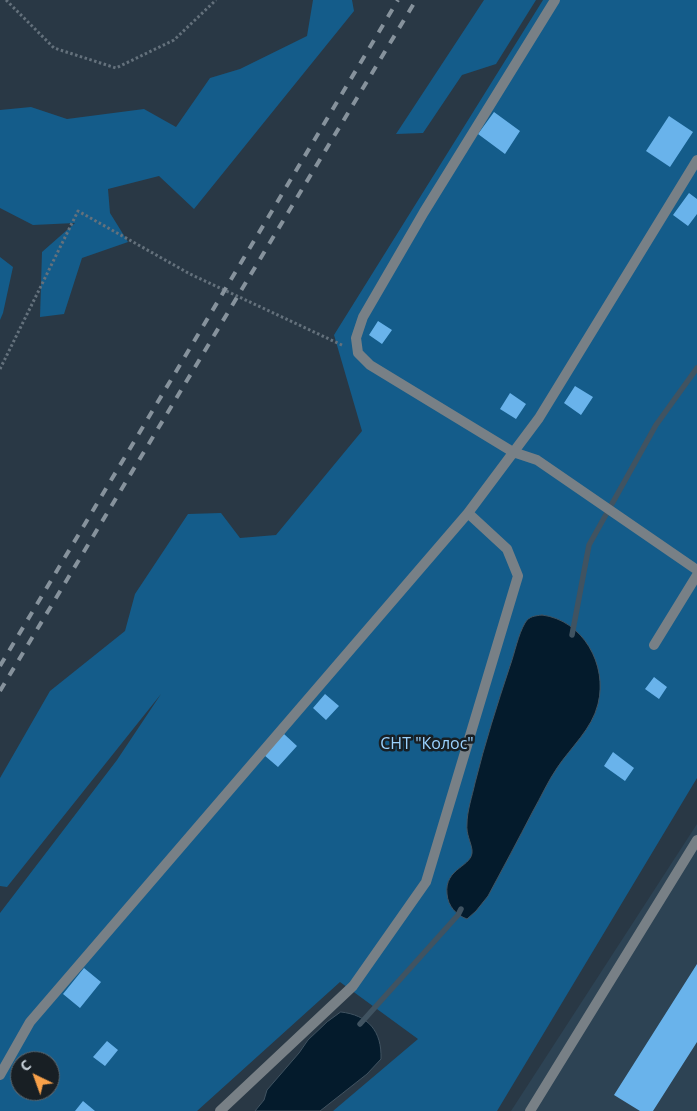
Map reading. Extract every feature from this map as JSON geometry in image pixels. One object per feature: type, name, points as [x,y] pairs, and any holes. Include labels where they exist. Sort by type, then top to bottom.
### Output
[{"type":"street","points":[[555,0],[424,212],[363,317],[356,338],[358,353],[370,365],[513,452],[537,460],[697,570]]},
{"type":"street","points":[[0,1075],[30,1022],[468,513],[539,418],[697,160]]},
{"type":"street","points":[[220,1111],[353,986],[426,882],[518,576],[507,548],[468,513]]},
{"type":"street","points":[[654,646],[697,575]]},
{"type":"street","points":[[530,1111],[697,840]]},
{"type":"path","points":[[6,0],[54,48],[116,68],[174,40],[216,0]]},
{"type":"path","points":[[0,369],[78,210],[190,274],[358,353]]},
{"type":"shaded area","points":[[542,615],[557,619],[569,626],[580,635],[589,647],[599,674],[598,704],[586,730],[551,778],[488,896],[467,919],[459,915],[451,906],[447,894],[447,885],[454,873],[471,856],[472,850],[467,828],[469,809],[487,739],[518,638],[528,619]]},
{"type":"shaded area","points":[[697,824],[697,1111],[511,1111]]},
{"type":"shaded area","points":[[341,1012],[359,1017],[372,1026],[379,1040],[381,1059],[367,1074],[320,1111],[255,1111],[264,1100],[267,1090],[308,1040]]},
{"type":"green space","points":[[313,0],[352,0],[354,11],[194,209],[159,176],[108,189],[110,213],[128,242],[82,258],[64,314],[40,317],[42,252],[75,223],[33,225],[0,208],[0,110],[31,107],[67,119],[144,109],[176,127],[210,78],[240,69],[307,36]]},
{"type":"green space","points":[[484,0],[536,0],[496,64],[462,75],[423,133],[396,134]]},
{"type":"green space","name":"СНТ \"Колос\"","points":[[543,0],[697,0],[697,778],[497,1111],[333,1111],[418,1039],[340,982],[197,1111],[0,1111],[0,913],[117,760],[161,694],[7,887],[0,886],[0,778],[50,691],[125,631],[135,594],[188,514],[221,513],[240,538],[276,535],[362,431],[334,335]]},
{"type":"green space","points":[[0,257],[13,267],[0,320]]},
{"type":"building","points":[[494,112],[520,131],[505,154],[478,134]]},
{"type":"building","points":[[669,116],[693,132],[670,167],[646,151]]},
{"type":"building","points":[[689,193],[697,199],[697,214],[688,226],[673,215]]},
{"type":"building","points":[[378,321],[392,330],[382,344],[369,335]]},
{"type":"building","points":[[575,386],[593,397],[581,415],[564,403]]},
{"type":"building","points":[[510,393],[526,404],[516,419],[500,409]]},
{"type":"building","points":[[654,677],[667,687],[659,699],[645,689]]},
{"type":"building","points":[[325,694],[339,706],[326,720],[313,708]]},
{"type":"building","points":[[284,734],[297,746],[278,767],[264,755]]},
{"type":"building","points":[[613,752],[634,768],[625,781],[604,766]]},
{"type":"building","points":[[697,964],[697,1042],[653,1111],[640,1111],[614,1095]]},
{"type":"building","points":[[84,968],[101,982],[80,1008],[63,994]]},
{"type":"building","points":[[107,1041],[118,1050],[105,1066],[93,1057]]},
{"type":"building","points":[[83,1101],[95,1111],[75,1111]]},
{"type":"waterway","points":[[572,635],[589,545],[656,425],[697,368]]},
{"type":"waterway","points":[[360,1024],[458,915],[461,909]]},
{"type":"railway","points":[[0,666],[398,0]]},
{"type":"railway","points":[[0,691],[416,0]]}]
